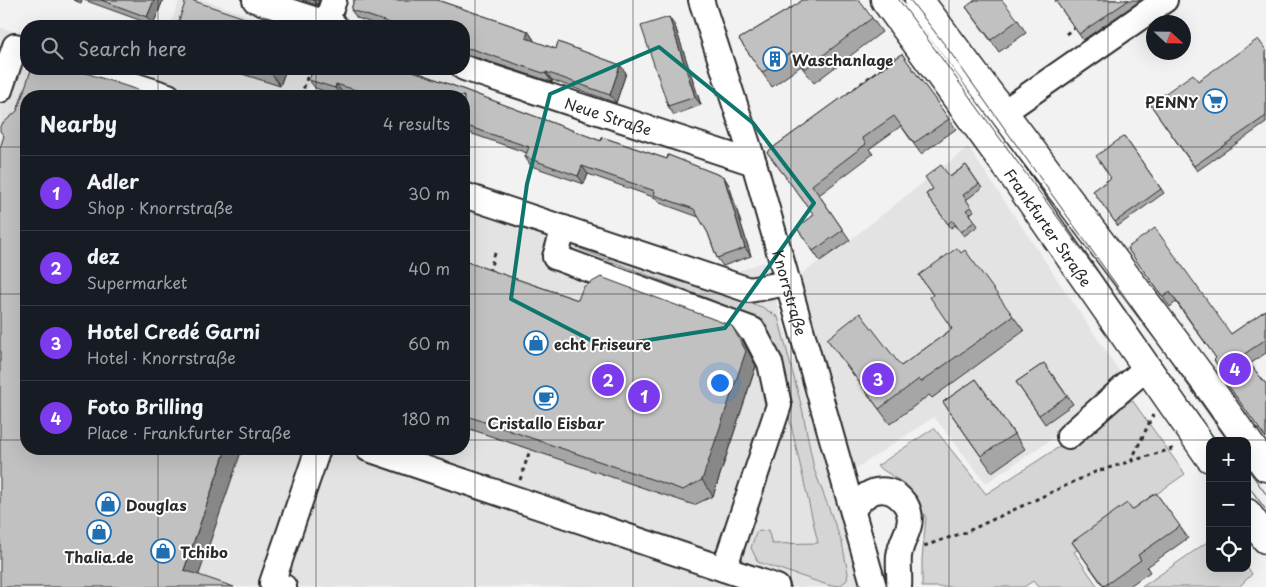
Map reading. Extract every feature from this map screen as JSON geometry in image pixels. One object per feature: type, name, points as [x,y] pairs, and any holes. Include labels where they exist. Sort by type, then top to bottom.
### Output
[{"type":"main road","name":"Frankfurter Straße","points":[[885,0],[1010,172],[1206,452]]},
{"type":"main road","name":"Frankfurter Straße","points":[[919,0],[1244,437]]},
{"type":"main road","name":"Frankfurter Straße","points":[[1251,447],[1266,468]]},
{"type":"main road","points":[[1251,518],[1266,539]]},
{"type":"street","points":[[255,0],[316,20]]},
{"type":"street","points":[[332,20],[334,0]]},
{"type":"street","name":"Knorrstraße","points":[[701,0],[754,163],[874,587]]},
{"type":"street","points":[[1004,112],[1165,0]]},
{"type":"street","points":[[0,90],[15,46],[20,48]]},
{"type":"street","name":"Neue Straße","points":[[470,70],[754,163]]},
{"type":"street","points":[[103,75],[149,90]]},
{"type":"street","points":[[470,196],[749,290],[788,283]]},
{"type":"street","points":[[564,228],[555,256],[754,330],[770,363],[778,405],[736,577]]},
{"type":"street","points":[[1070,436],[1146,368]]},
{"type":"street","points":[[284,587],[272,583],[316,455]]},
{"type":"street","points":[[385,455],[736,577],[777,587]]},
{"type":"street","points":[[853,508],[864,495],[874,491],[885,490],[894,493],[902,499],[910,515],[909,530],[899,555],[899,587]]},
{"type":"path","points":[[1066,34],[1074,28]]},
{"type":"path","points":[[844,97],[904,50]]},
{"type":"path","points":[[303,90],[308,75]]},
{"type":"path","points":[[486,280],[496,250]]},
{"type":"path","points":[[1130,461],[1152,416]]},
{"type":"path","points":[[899,555],[966,532],[1095,472],[1175,448]]},
{"type":"path","points":[[513,499],[530,450]]},
{"type":"highlighted area","points":[[659,47],[753,123],[814,203],[725,328],[604,347],[511,299],[527,184],[550,94]]},
{"type":"shaded area","points":[[179,0],[203,0],[263,20],[172,20]]},
{"type":"shaded area","points":[[0,27],[20,34],[20,75],[139,75],[151,79],[153,75],[313,75],[308,90],[20,90],[20,455],[470,455],[470,189],[726,275],[764,262],[862,587],[0,587]]},
{"type":"shaded area","points":[[968,147],[1130,387],[986,483],[934,417],[843,477],[788,283],[850,240]]},
{"type":"shaded area","points":[[581,246],[762,307],[778,317],[802,408],[814,469],[842,543],[848,573],[847,580],[841,585],[831,586],[758,562],[751,548],[756,532],[768,530],[772,544],[818,543],[770,333],[763,325],[709,299],[580,249]]},
{"type":"shaded area","points":[[1132,400],[1185,474],[1074,552],[1098,587],[1038,587],[1033,581],[1024,587],[922,587],[922,559],[926,518],[909,487],[877,466],[934,428],[986,494]]},
{"type":"shaded area","points":[[1206,543],[1206,572],[1251,572],[1252,574],[1239,587],[1142,587]]},
{"type":"building","points":[[101,0],[154,0],[147,17]]},
{"type":"building","points":[[186,0],[191,0],[251,20],[179,20]]},
{"type":"building","points":[[354,0],[437,0],[528,31],[526,38],[556,49],[558,42],[620,65],[610,95],[546,72],[546,74],[470,49],[470,20],[381,20],[351,10]]},
{"type":"building","points":[[802,0],[859,0],[872,18],[805,69],[791,52],[762,73],[739,39]]},
{"type":"building","points":[[975,0],[1002,0],[1018,20],[991,40],[966,7]]},
{"type":"building","points":[[1055,0],[1129,0],[1079,34]]},
{"type":"building","points":[[669,17],[695,97],[668,106],[641,26]]},
{"type":"building","name":"PENNY","points":[[1258,39],[1266,50],[1266,116],[1194,166],[1150,104],[1193,74],[1198,81]]},
{"type":"building","points":[[902,54],[949,119],[914,143],[894,116],[862,138],[866,144],[812,185],[843,230],[813,251],[797,228],[814,215],[767,152]]},
{"type":"building","points":[[29,75],[92,75],[138,90],[24,90]]},
{"type":"building","points":[[311,75],[425,75],[465,90],[356,90],[336,84],[335,88],[309,80]]},
{"type":"building","points":[[470,92],[601,141],[602,137],[667,159],[668,155],[724,177],[745,248],[717,258],[708,233],[694,209],[654,195],[655,191],[582,166],[578,176],[525,157],[529,147],[470,127]]},
{"type":"building","points":[[20,102],[20,455],[224,455],[184,570],[234,587],[0,587],[0,148],[4,136],[0,131],[0,126],[17,111]]},
{"type":"building","points":[[1124,136],[1161,189],[1115,222],[1093,191],[1111,178],[1096,156]]},
{"type":"building","points":[[941,165],[950,177],[966,165],[979,184],[963,195],[971,207],[966,210],[975,221],[961,232],[952,220],[948,224],[926,194],[933,189],[925,177]]},
{"type":"building","points":[[1155,228],[1231,334],[1266,310],[1266,339],[1243,355],[1266,384],[1265,437],[1225,381],[1227,380],[1214,360],[1216,358],[1170,292],[1163,297],[1127,248]]},
{"type":"building","points":[[957,248],[961,253],[965,250],[1013,316],[921,382],[919,379],[879,409],[827,339],[860,313],[901,366],[952,329],[930,297],[933,295],[919,275]]},
{"type":"building","points":[[470,263],[578,300],[583,287],[601,277],[732,326],[746,351],[702,480],[683,490],[470,417]]},
{"type":"building","points":[[1044,363],[1067,396],[1039,415],[1016,382]]},
{"type":"building","points":[[976,379],[1014,434],[981,456],[943,402]]},
{"type":"building","points":[[1156,493],[1180,526],[1138,555],[1141,560],[1104,586],[1072,542],[1127,503],[1132,510]]},
{"type":"tram line","points":[[899,0],[1099,274],[1213,437]]},
{"type":"tram line","points":[[910,0],[945,45],[1225,437]]},
{"type":"tram line","points":[[1251,473],[1266,494]]},
{"type":"tram line","points":[[1251,489],[1266,510]]},
{"type":"place","name":"Waschanlage","points":[[775,59]]},
{"type":"place","name":"PENNY","points":[[1215,101]]},
{"type":"place","name":"echt Friseure","points":[[536,343]]},
{"type":"place","name":"Foto Brilling","points":[[1235,369]]},
{"type":"place","name":"Hotel Credé Garni","points":[[878,379]]},
{"type":"place","name":"dez","points":[[608,380]]},
{"type":"place","name":"Adler","points":[[644,396]]},
{"type":"place","name":"Cristallo Eisbar","points":[[546,398]]},
{"type":"place","name":"Douglas","points":[[108,504]]},
{"type":"place","name":"Thalia.de","points":[[99,532]]},
{"type":"place","name":"Tchibo","points":[[163,551]]}]
